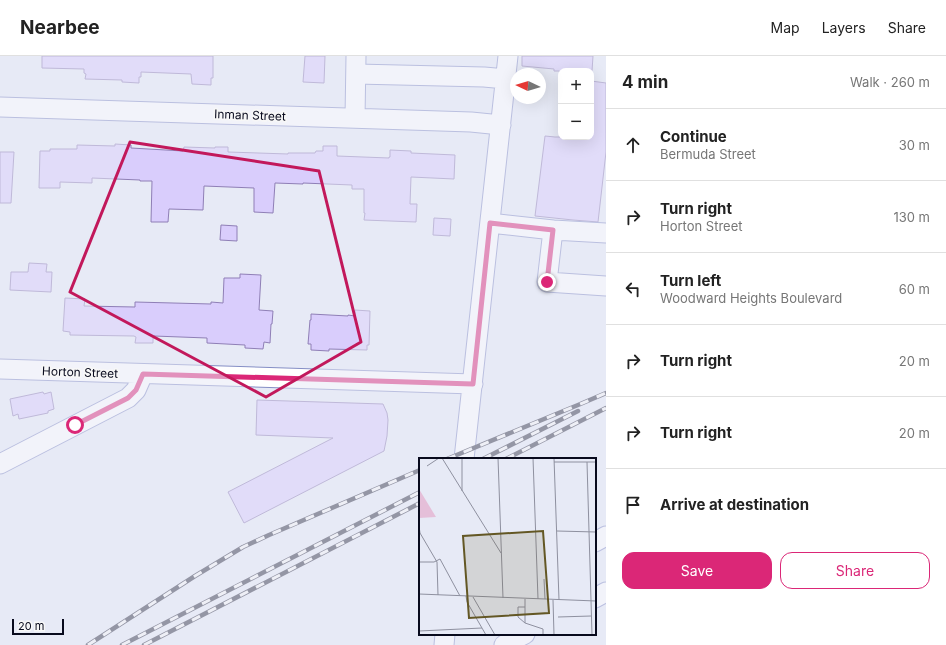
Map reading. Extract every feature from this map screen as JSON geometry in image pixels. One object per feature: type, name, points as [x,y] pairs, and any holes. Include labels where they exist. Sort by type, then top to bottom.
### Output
[{"type":"street","points":[[464,458],[508,56]]},
{"type":"street","points":[[355,118],[356,65],[506,79]]},
{"type":"street","name":"Inman Street","points":[[0,107],[471,122],[501,125]]},
{"type":"street","points":[[490,223],[553,230],[606,233]]},
{"type":"street","points":[[553,230],[547,282],[606,286]]},
{"type":"street","name":"Horton Street","points":[[0,369],[473,384]]},
{"type":"street","points":[[0,464],[128,398],[136,390],[143,374]]},
{"type":"street","points":[[596,541],[606,536]]},
{"type":"street","points":[[596,597],[606,592]]},
{"type":"street","points":[[444,645],[445,635]]},
{"type":"street","points":[[504,645],[523,635]]},
{"type":"highlighted area","points":[[130,142],[319,171],[361,342],[266,397],[70,292]]},
{"type":"building","points":[[42,56],[213,56],[213,78],[211,78],[211,85],[192,84],[191,74],[141,72],[139,83],[122,82],[122,80],[85,79],[86,74],[84,73],[84,69],[42,68]]},
{"type":"building","points":[[305,56],[325,56],[324,83],[303,82]]},
{"type":"building","points":[[522,56],[593,56],[592,68],[558,68],[558,71],[554,71],[554,69],[522,66]]},
{"type":"building","points":[[594,81],[606,83],[606,152],[598,222],[535,216],[545,136],[558,137],[558,140],[594,140]]},
{"type":"building","points":[[115,144],[131,145],[131,148],[183,151],[184,147],[228,147],[228,152],[288,154],[315,153],[316,151],[323,151],[323,146],[337,146],[337,156],[389,158],[390,150],[411,151],[411,153],[455,155],[454,179],[411,177],[410,204],[417,204],[416,222],[364,220],[364,189],[352,189],[352,185],[275,183],[273,213],[254,212],[254,188],[204,186],[203,210],[169,209],[168,222],[151,222],[152,181],[92,178],[92,183],[60,182],[60,188],[39,188],[40,151],[50,151],[50,149],[77,149],[77,145],[115,146]]},
{"type":"building","points":[[0,152],[14,152],[11,203],[0,203]]},
{"type":"building","points":[[434,218],[451,219],[450,236],[433,235]]},
{"type":"building","points":[[221,225],[237,226],[237,241],[220,240]]},
{"type":"building","points":[[29,263],[47,264],[46,272],[52,272],[51,292],[10,290],[11,272],[28,272]]},
{"type":"building","points":[[240,274],[261,275],[259,310],[273,311],[270,343],[264,342],[263,349],[245,348],[245,345],[207,343],[207,338],[154,336],[153,343],[135,343],[136,337],[134,336],[70,335],[70,332],[63,331],[65,298],[85,299],[84,306],[135,307],[135,302],[223,303],[224,278],[240,278]]},
{"type":"building","points":[[355,310],[370,311],[369,345],[367,345],[367,350],[311,350],[311,344],[308,344],[311,314],[355,316]]},
{"type":"building","points":[[43,392],[44,394],[51,392],[54,409],[48,411],[48,413],[19,419],[18,414],[13,416],[10,399]]},
{"type":"building","points":[[257,400],[383,404],[388,420],[384,451],[244,523],[228,492],[333,438],[256,435]]},
{"type":"railway","points":[[449,458],[606,393]]},
{"type":"railway","points":[[508,458],[606,408]]},
{"type":"railway","points":[[485,458],[578,411]]},
{"type":"railway","points":[[88,645],[243,547],[419,470]]},
{"type":"railway","points":[[122,645],[419,493]]},
{"type":"railway","points":[[144,645],[419,504]]},
{"type":"route","points":[[75,425],[128,398],[136,390],[143,374],[473,384],[490,223],[553,230],[547,282]]}]
